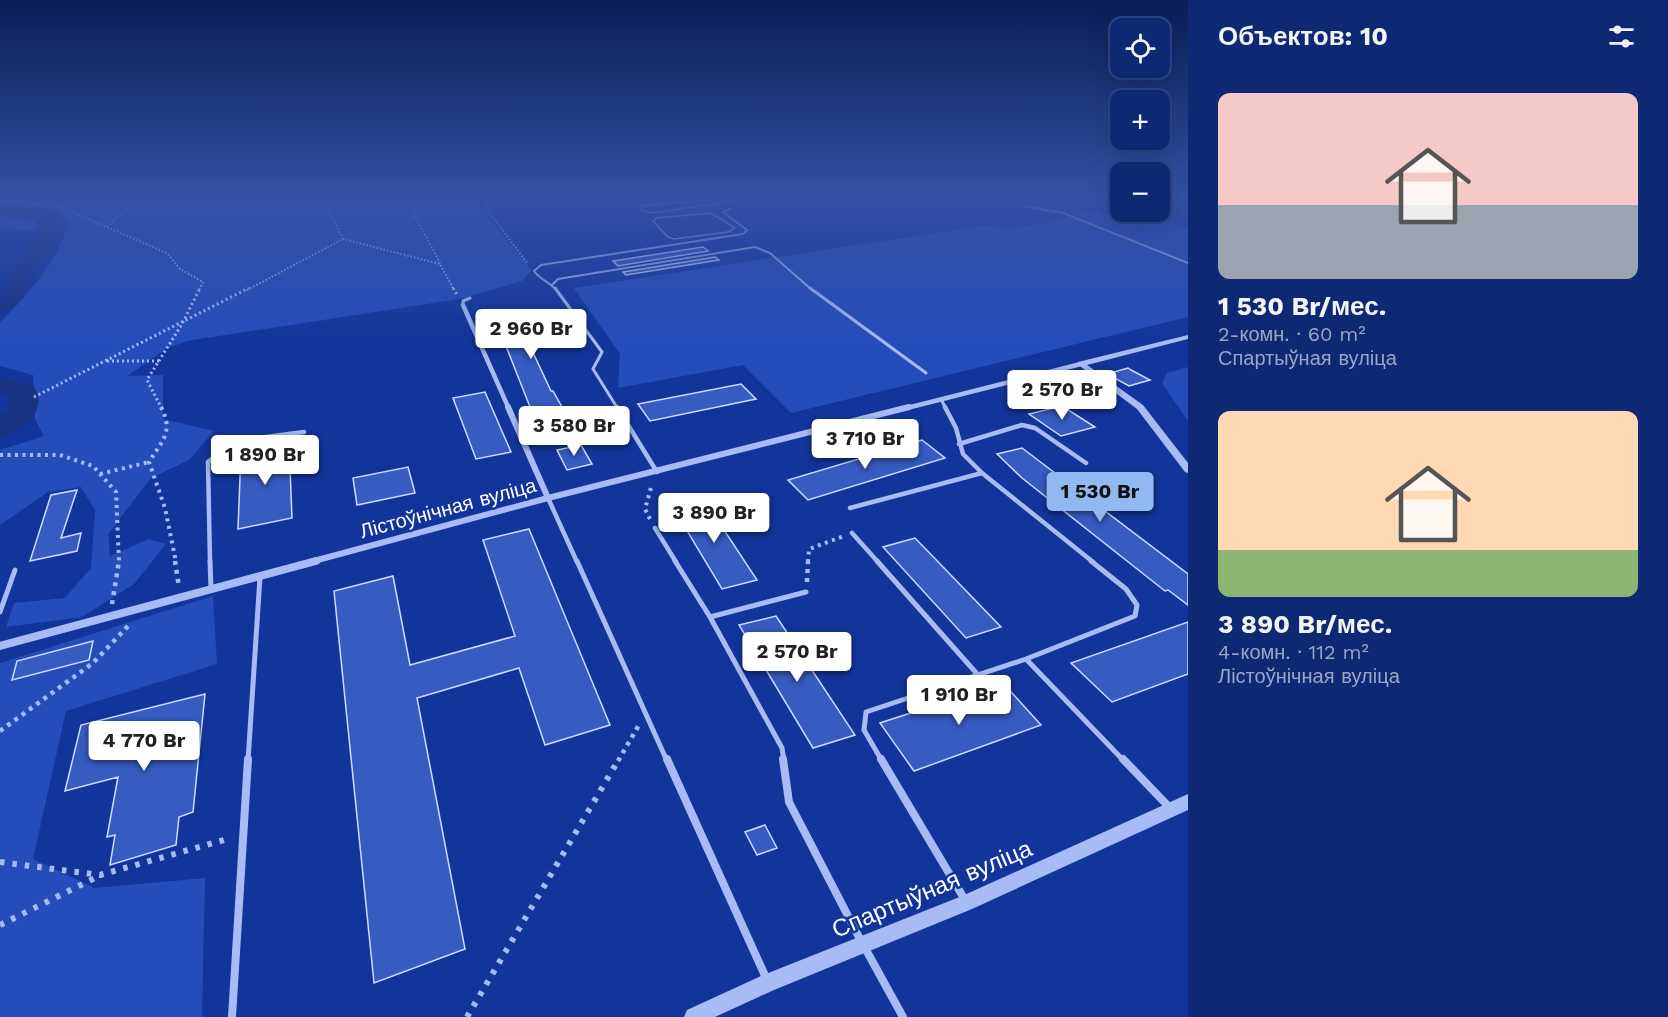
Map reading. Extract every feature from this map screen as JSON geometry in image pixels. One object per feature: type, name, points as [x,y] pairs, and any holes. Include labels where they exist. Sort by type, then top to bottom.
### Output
[{"type":"street","points":[[463,305],[548,498]]},
{"type":"street","points":[[1081,364],[1188,337]]},
{"type":"street","points":[[1081,364],[1140,407],[1188,470]]},
{"type":"street","name":"Лістоўнічная вуліца","points":[[0,646],[548,498],[1081,364]]},
{"type":"street","name":"Спартыўная вуліца","points":[[694,1017],[768,983],[966,903],[1188,802]]},
{"type":"lane","points":[[657,472],[593,369],[602,352],[552,285],[539,279],[534,270],[541,265],[675,244]]},
{"type":"lane","points":[[1142,244],[1188,263]]},
{"type":"lane","points":[[552,285],[558,279],[754,247],[765,248],[789,271],[839,310],[926,373]]},
{"type":"lane","points":[[463,305],[463,301],[470,298]]},
{"type":"lane","points":[[941,399],[956,428],[963,454],[982,473],[1126,589],[1137,605],[1136,616],[1026,660],[866,712],[864,729],[966,903]]},
{"type":"lane","points":[[959,444],[1022,425],[1035,428],[1086,463]]},
{"type":"lane","points":[[211,588],[208,462],[234,441],[304,432]]},
{"type":"lane","points":[[850,508],[982,473]]},
{"type":"lane","points":[[548,498],[768,983]]},
{"type":"lane","points":[[655,528],[710,617],[782,748],[789,802],[903,1017]]},
{"type":"lane","points":[[852,533],[978,675]]},
{"type":"lane","points":[[0,612],[15,570]]},
{"type":"lane","points":[[232,1017],[260,575]]},
{"type":"lane","points":[[710,617],[806,591]]},
{"type":"lane","points":[[1026,660],[1171,810]]},
{"type":"path","points":[[100,474],[149,462],[168,432],[166,416],[147,380],[182,324],[203,282],[180,269],[167,254],[146,244]]},
{"type":"path","points":[[34,397],[182,324],[334,244]]},
{"type":"path","points":[[361,244],[440,264]]},
{"type":"path","points":[[430,244],[463,305]]},
{"type":"path","points":[[514,244],[534,270]]},
{"type":"path","points":[[103,362],[159,361]]},
{"type":"path","points":[[0,455],[60,455],[93,466],[116,492],[120,555],[110,615]]},
{"type":"path","points":[[149,462],[161,491],[173,537],[180,596]]},
{"type":"path","points":[[655,528],[645,508],[657,472]]},
{"type":"path","points":[[806,591],[809,549],[852,533]]},
{"type":"path","points":[[0,731],[93,663],[148,605]]},
{"type":"path","points":[[468,1017],[646,714]]},
{"type":"path","points":[[0,925],[100,875],[244,834]]},
{"type":"path","points":[[0,862],[100,875]]},
{"type":"shaded area","points":[[60,244],[511,244],[532,270],[522,281],[459,299],[187,341],[166,349],[127,376],[163,375],[163,419],[214,431],[189,460],[151,478],[108,534],[110,556],[149,539],[166,544],[134,584],[82,617],[6,627],[14,603],[65,598],[91,568],[95,510],[81,487],[48,492],[0,525],[0,450],[44,436],[35,419],[33,375],[0,366],[0,322],[22,300]]},
{"type":"shaded area","points":[[860,244],[1188,244],[1188,317],[791,413],[743,365],[618,388],[620,354],[574,288]]},
{"type":"shaded area","points":[[1188,367],[1188,421],[1162,383],[1167,373]]},
{"type":"shaded area","points":[[213,596],[217,664],[66,711],[33,859],[95,888],[205,878],[202,1017],[0,1017],[0,663]]},
{"type":"building","points":[[703,247],[708,251],[618,266],[613,261]]},
{"type":"building","points":[[715,257],[719,260],[626,275],[623,272]]},
{"type":"building","points":[[545,318],[560,341],[530,346],[551,391],[562,407],[532,412],[498,326]]},
{"type":"building","points":[[1128,368],[1150,380],[1129,386],[1107,374]]},
{"type":"building","points":[[741,384],[756,399],[650,421],[638,404]]},
{"type":"building","points":[[485,392],[511,452],[476,459],[453,398]]},
{"type":"building","points":[[1062,406],[1095,427],[1061,436],[1029,414]]},
{"type":"building","points":[[922,440],[945,458],[808,500],[788,480]]},
{"type":"building","points":[[289,442],[292,518],[238,529],[241,451]]},
{"type":"building","points":[[581,445],[592,464],[567,470],[557,450]]},
{"type":"building","points":[[1022,448],[1188,574],[1188,605],[1168,590],[1165,591],[1022,478],[997,454]]},
{"type":"building","points":[[408,467],[415,493],[357,505],[353,478]]},
{"type":"building","points":[[77,490],[61,538],[81,533],[77,551],[30,561],[51,495]]},
{"type":"building","points":[[703,498],[757,580],[722,589],[671,504]]},
{"type":"building","points":[[529,529],[610,725],[545,745],[519,668],[417,698],[465,949],[374,983],[334,591],[393,576],[410,665],[515,636],[483,540]]},
{"type":"building","points":[[915,538],[1001,627],[966,638],[883,547]]},
{"type":"building","points":[[776,616],[855,735],[813,748],[739,625]]},
{"type":"building","points":[[1188,622],[1188,674],[1112,702],[1071,663]]},
{"type":"building","points":[[93,641],[89,660],[12,680],[17,661]]},
{"type":"building","points":[[1003,683],[1041,725],[914,771],[880,723]]},
{"type":"building","points":[[205,694],[193,812],[179,817],[176,845],[110,865],[115,835],[107,837],[118,777],[65,791],[81,725]]},
{"type":"building","points":[[765,825],[777,848],[757,855],[745,832]]},
{"type":"waterway","points":[[0,305],[10,299],[19,279],[42,244]]},
{"type":"waterway","points":[[0,386],[23,391],[22,413],[0,429]]}]
